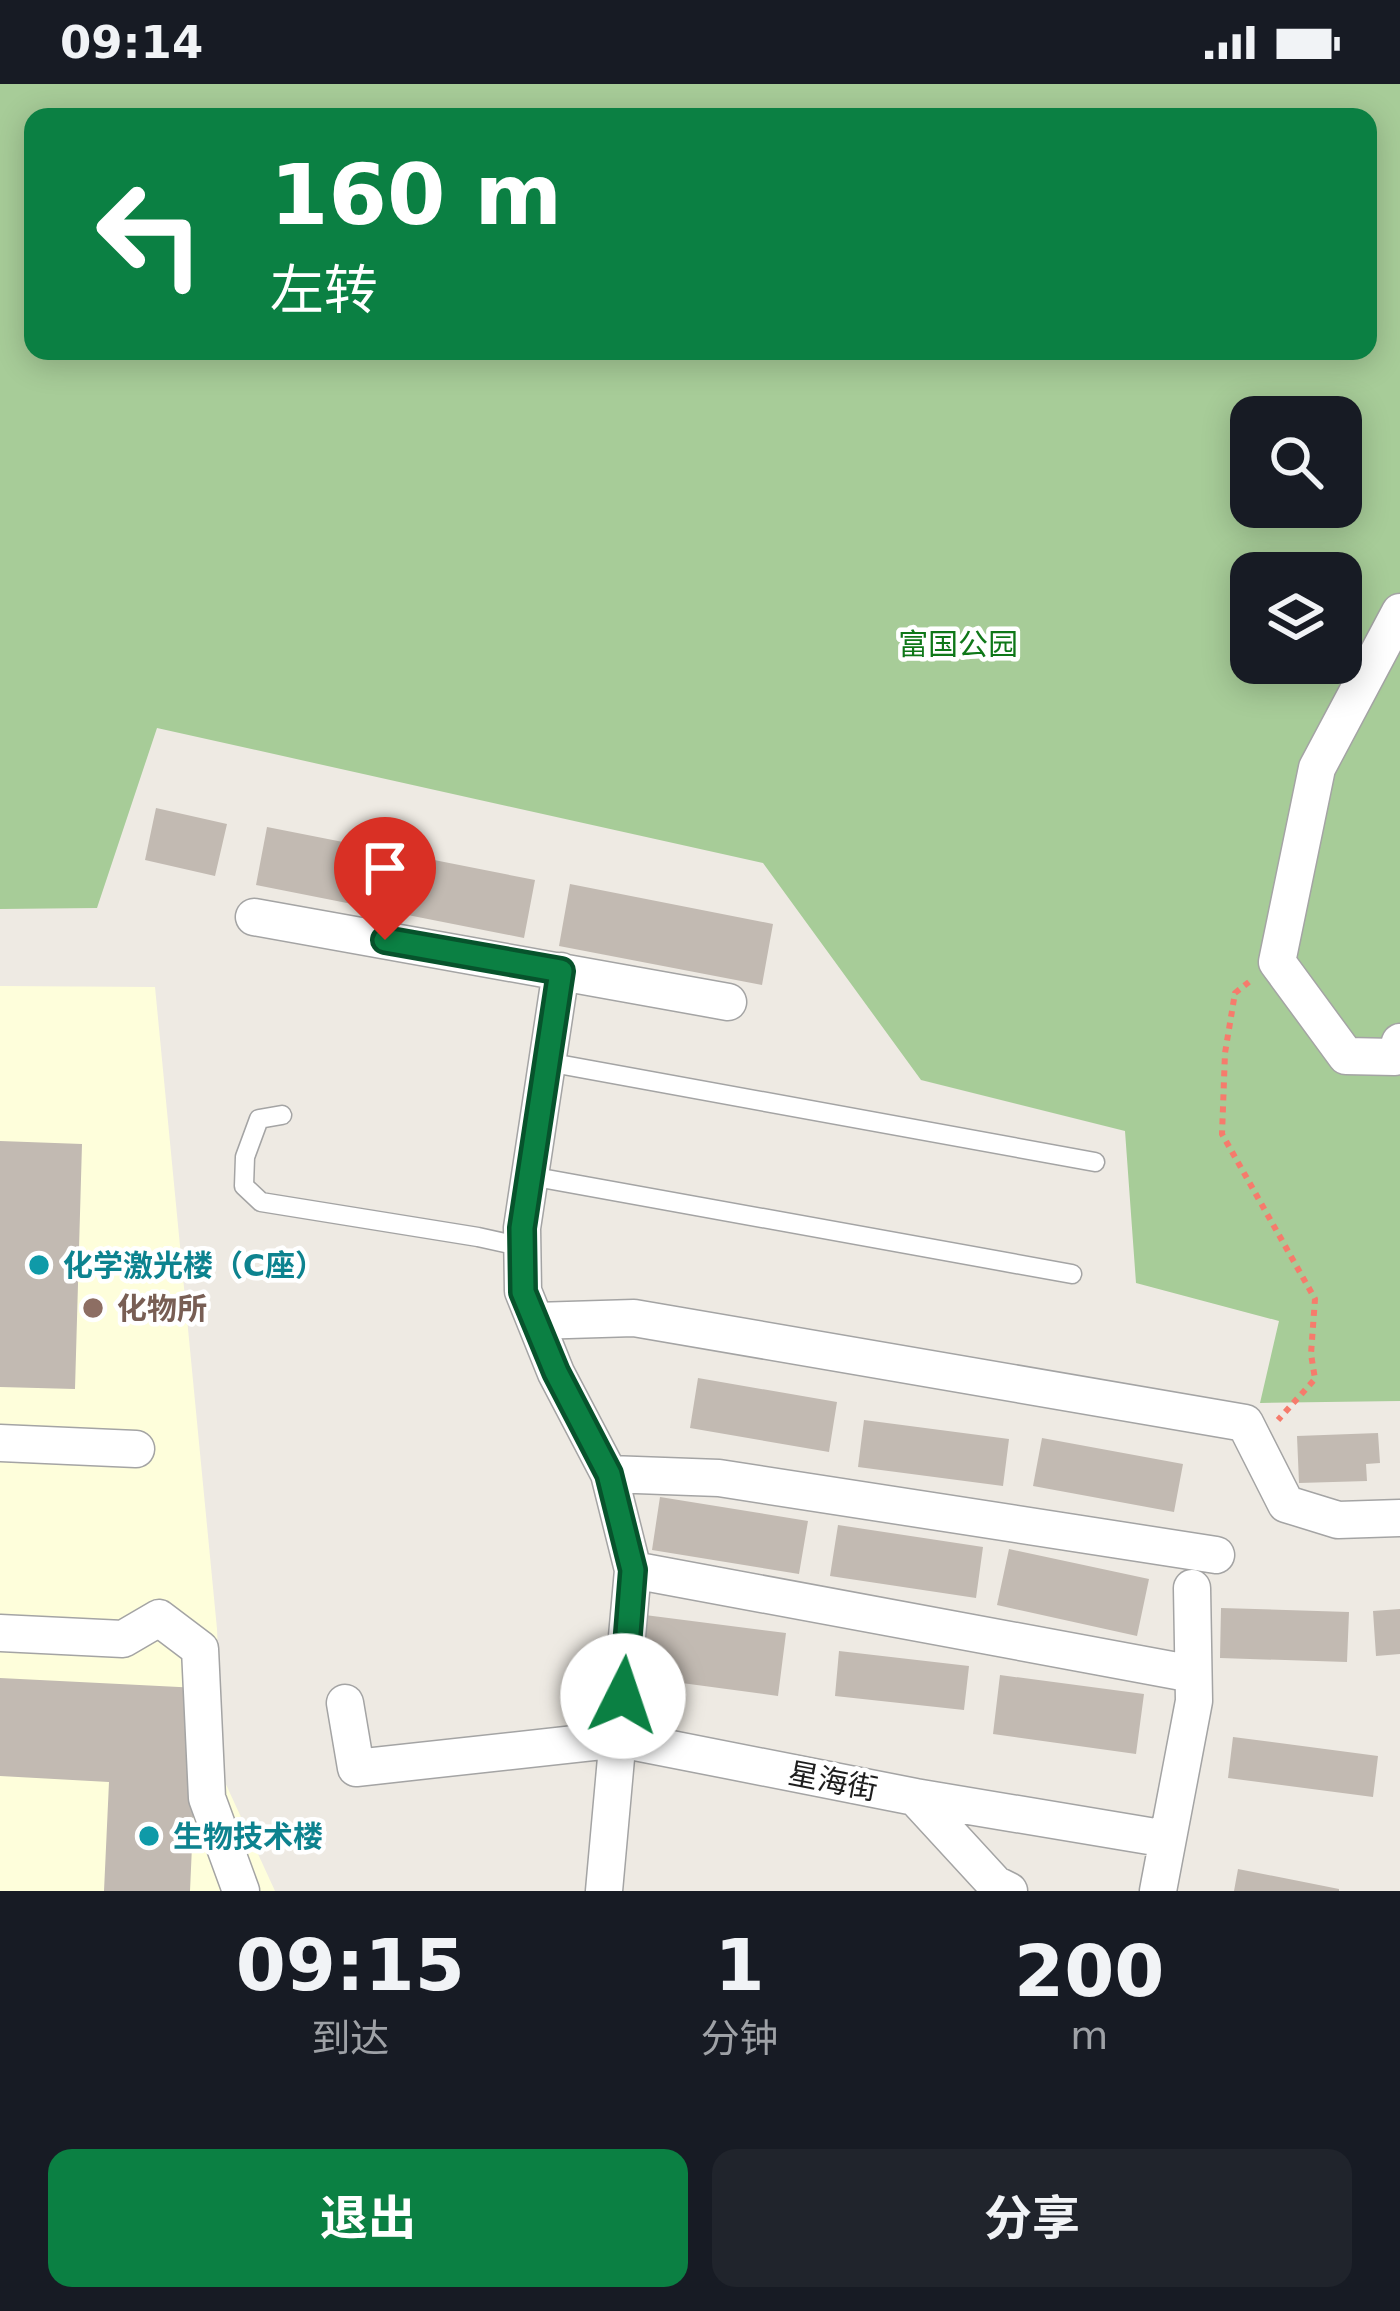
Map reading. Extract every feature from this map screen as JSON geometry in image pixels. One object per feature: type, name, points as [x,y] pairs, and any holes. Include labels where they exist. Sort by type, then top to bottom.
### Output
[{"type":"street","points":[[1400,612],[1316,768],[1276,962],[1346,1056],[1395,1057],[1400,1042]]},
{"type":"street","points":[[254,917],[728,1002]]},
{"type":"street","points":[[561,971],[530,1176],[523,1292],[556,1372],[609,1474],[633,1570],[604,1891]]},
{"type":"street","points":[[535,1321],[634,1318],[1245,1424],[1286,1504],[1338,1520],[1400,1518]]},
{"type":"street","points":[[0,1443],[136,1449]]},
{"type":"street","points":[[609,1474],[719,1478],[1216,1555]]},
{"type":"street","points":[[633,1570],[1193,1674]]},
{"type":"street","points":[[1157,1891],[1193,1701],[1192,1588]]},
{"type":"street","points":[[0,1634],[123,1639],[159,1618],[200,1649],[207,1798],[241,1891]]},
{"type":"street","name":"星海街","points":[[345,1703],[356,1768],[620,1739],[915,1797],[999,1888]]},
{"type":"street","points":[[915,1797],[1168,1839]]},
{"type":"lane","points":[[547,1062],[1095,1162]]},
{"type":"lane","points":[[282,1115],[259,1119],[245,1157],[244,1186],[261,1202],[523,1247]]},
{"type":"lane","points":[[530,1176],[1072,1274]]},
{"type":"path","points":[[1256,1445],[1315,1379],[1311,1354],[1315,1299],[1222,1134],[1225,1053],[1235,993],[1276,962]]},
{"type":"shaded area","name":"化物所","points":[[0,986],[155,987],[217,1629],[223,1778],[275,1891],[0,1891]]},
{"type":"green space","name":"富国公园","points":[[0,84],[1400,84],[1400,1401],[1260,1403],[1279,1321],[1136,1283],[1125,1131],[921,1080],[763,863],[157,728],[97,908],[0,909]]},
{"type":"building","points":[[156,808],[227,824],[215,876],[145,860]]},
{"type":"building","points":[[267,827],[535,880],[524,938],[256,885]]},
{"type":"building","points":[[570,884],[773,924],[762,985],[559,946]]},
{"type":"building","name":"化学激光楼（C座）","points":[[0,1141],[82,1144],[75,1389],[0,1387]]},
{"type":"building","points":[[698,1378],[837,1402],[829,1452],[690,1428]]},
{"type":"building","points":[[864,1420],[1009,1439],[1003,1486],[858,1467]]},
{"type":"building","points":[[1378,1433],[1380,1463],[1366,1464],[1367,1481],[1299,1483],[1297,1436]]},
{"type":"building","points":[[1042,1438],[1183,1464],[1174,1512],[1033,1486]]},
{"type":"building","points":[[660,1497],[808,1521],[799,1574],[652,1550]]},
{"type":"building","points":[[838,1525],[983,1547],[976,1598],[830,1576]]},
{"type":"building","points":[[1009,1549],[1149,1579],[1137,1636],[997,1605]]},
{"type":"building","points":[[1221,1608],[1349,1612],[1347,1662],[1220,1658]]},
{"type":"building","points":[[1400,1609],[1400,1654],[1376,1656],[1373,1611]]},
{"type":"building","points":[[645,1615],[786,1633],[778,1696],[637,1677]]},
{"type":"building","points":[[839,1651],[969,1666],[964,1710],[835,1696]]},
{"type":"building","points":[[1000,1675],[1144,1694],[1136,1754],[993,1734]]},
{"type":"building","name":"生物技术楼","points":[[0,1678],[199,1688],[190,1891],[104,1891],[109,1782],[0,1776]]},
{"type":"building","points":[[1233,1737],[1378,1756],[1373,1797],[1228,1778]]},
{"type":"building","points":[[1238,1869],[1339,1889],[1339,1891],[1234,1891]]},
{"type":"place","name":"化学激光楼（C座）","points":[[39,1265]]},
{"type":"place","name":"化物所","points":[[93,1308]]},
{"type":"place","name":"生物技术楼","points":[[149,1836]]},
{"type":"route","points":[[385,940],[561,971],[522,1228],[523,1292],[556,1372],[609,1474],[633,1570],[623,1696]]}]
